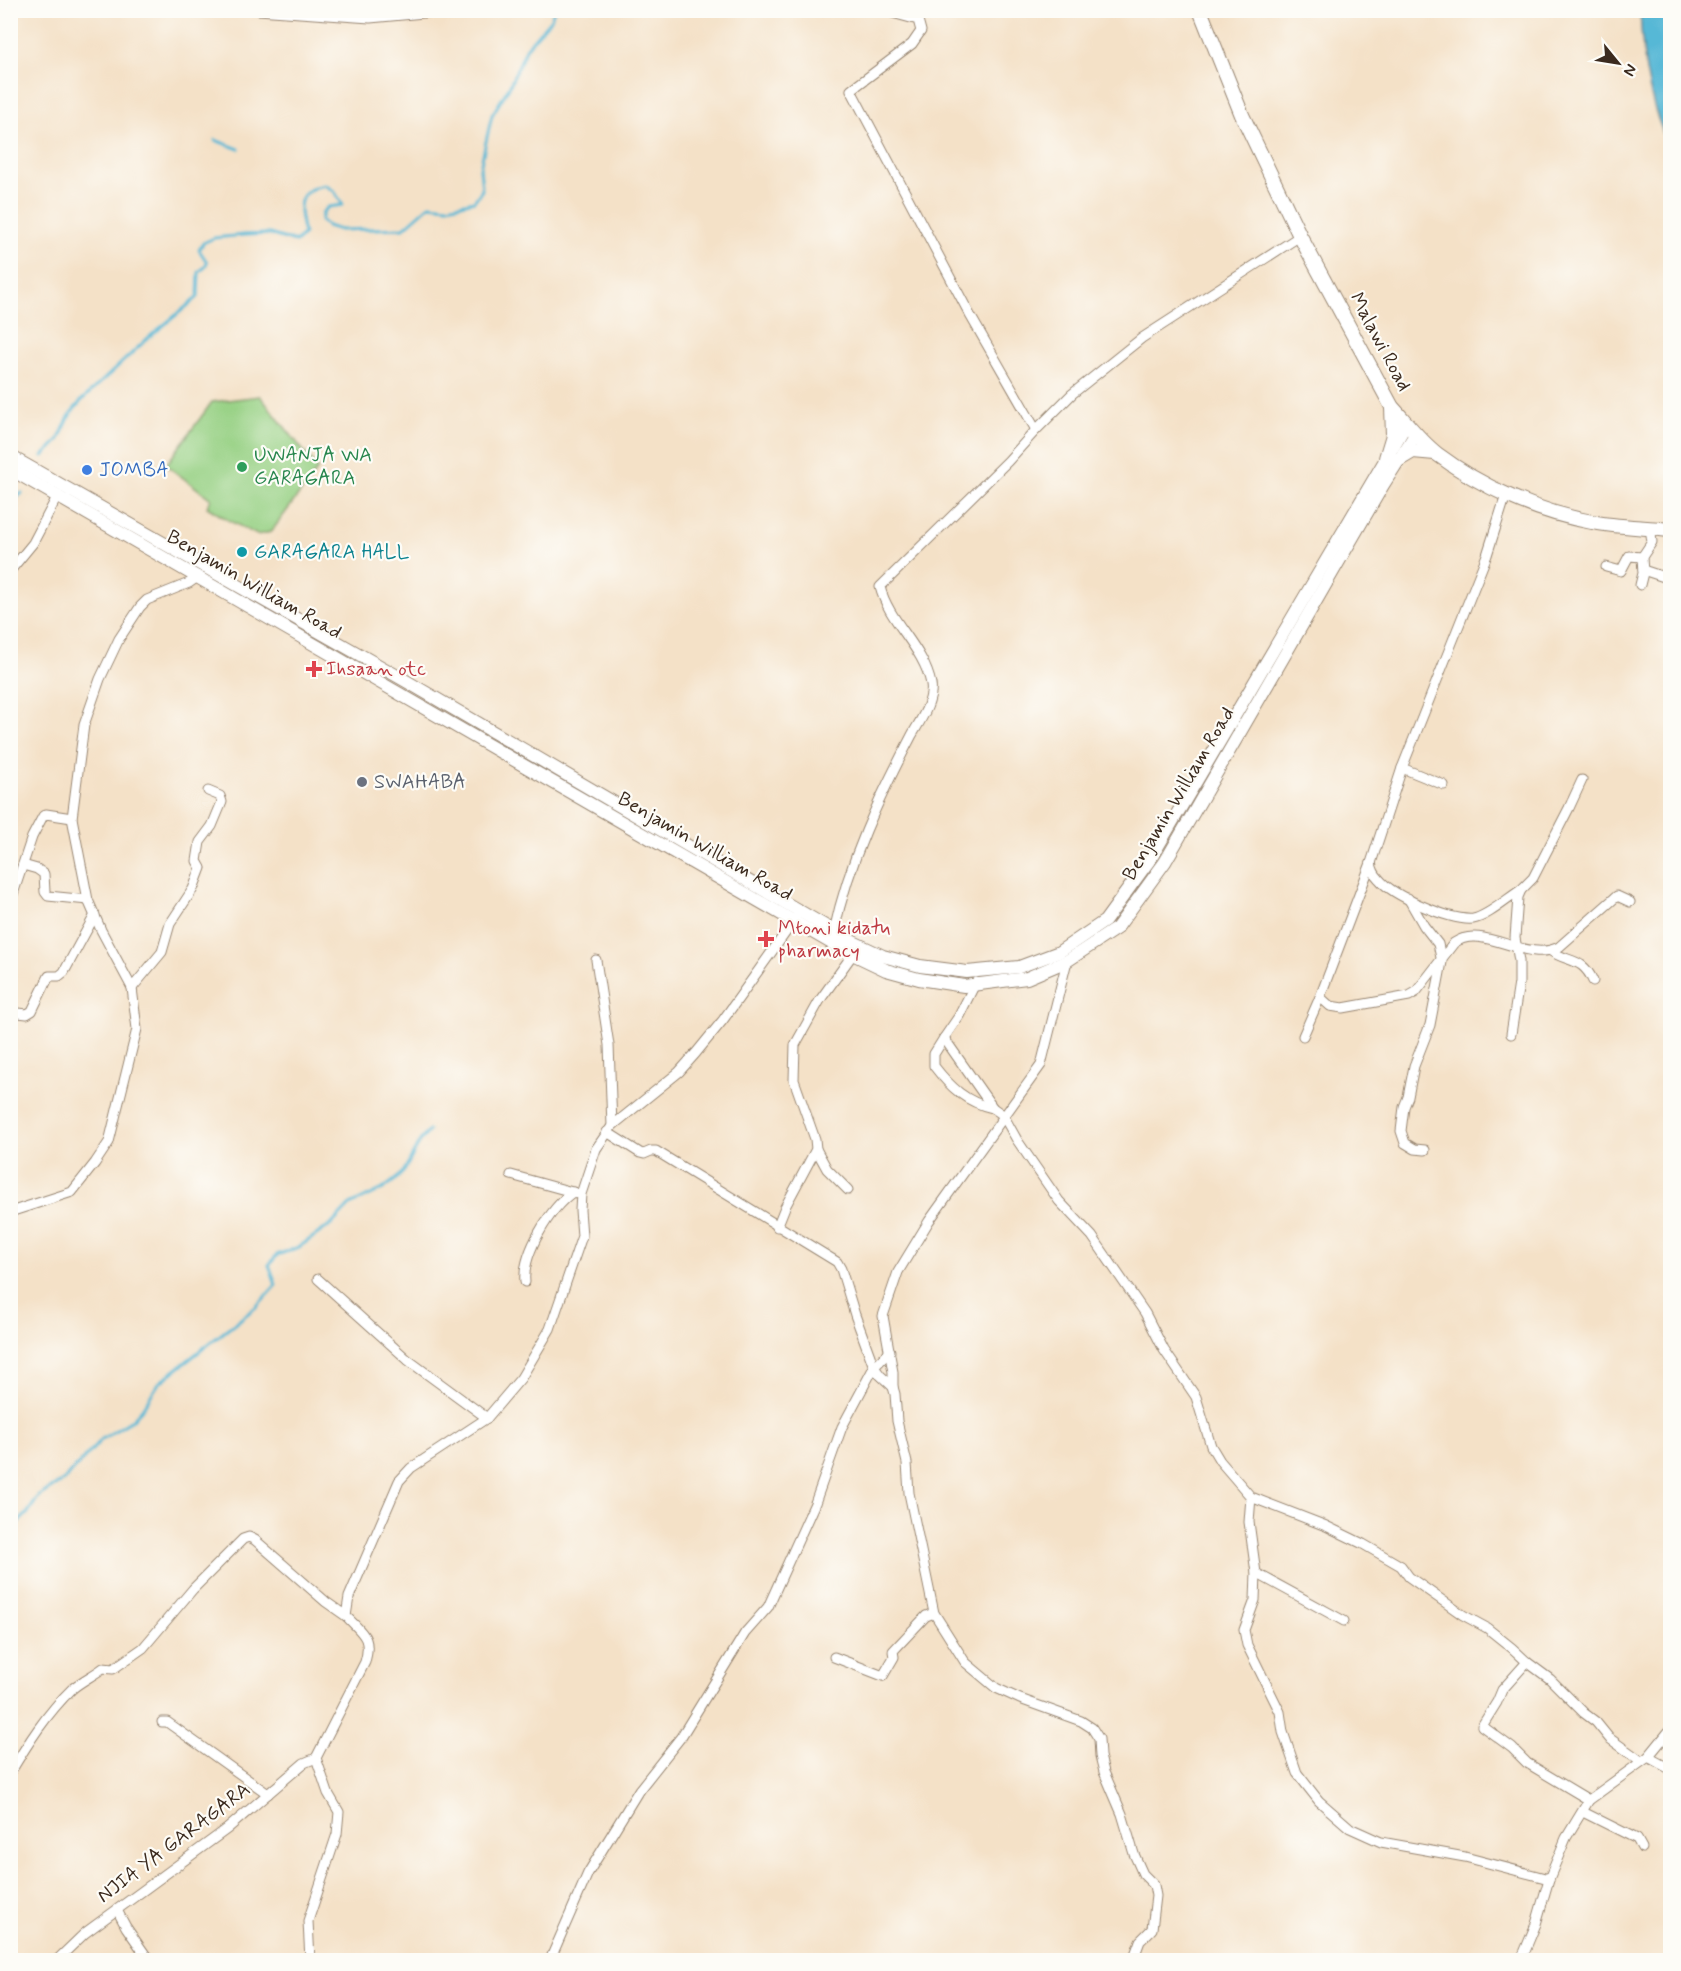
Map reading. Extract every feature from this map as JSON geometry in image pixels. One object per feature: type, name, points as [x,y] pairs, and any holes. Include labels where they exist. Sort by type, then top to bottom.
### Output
[{"type":"main road","name":"Malawi Road","points":[[1200,10],[1238,105],[1300,236],[1392,406],[1411,428],[1435,453],[1506,495],[1571,518],[1594,523],[1671,530]]},
{"type":"main road","points":[[1392,406],[1394,435],[1392,459],[1413,451],[1435,453]]},
{"type":"main road","name":"Benjamin William Road","points":[[10,456],[416,687],[797,916],[853,954],[886,970],[919,979],[964,986],[976,978],[1019,967],[1059,952],[1105,921],[1151,858],[1411,428]]},
{"type":"main road","name":"Benjamin William Road","points":[[10,469],[797,916],[892,959],[920,966],[967,972],[976,978],[1027,978],[1067,961],[1117,927],[1165,862],[1392,459]]},
{"type":"street","points":[[258,10],[370,18],[456,10]]},
{"type":"street","points":[[881,10],[918,20],[921,31],[912,44],[851,90],[970,315],[1036,429]]},
{"type":"street","points":[[834,931],[859,843],[884,788],[920,721],[931,693],[928,674],[889,610],[880,587],[1008,461],[1036,429],[1094,375],[1127,352],[1142,338],[1300,236]]},
{"type":"street","points":[[10,571],[33,543],[58,495]]},
{"type":"street","points":[[1303,1036],[1320,998],[1371,863],[1402,768],[1487,555],[1506,495]]},
{"type":"street","points":[[1640,585],[1643,570],[1642,557],[1651,544],[1650,528]]},
{"type":"street","points":[[1606,567],[1621,571],[1629,556],[1642,557]]},
{"type":"street","points":[[1643,570],[1671,579]]},
{"type":"street","points":[[10,1212],[72,1192],[109,1142],[137,1029],[132,988],[88,900],[72,818],[84,725],[100,679],[119,639],[143,603],[189,583],[199,576]]},
{"type":"street","points":[[1402,768],[1444,784]]},
{"type":"street","points":[[1371,863],[1374,873],[1381,882],[1408,898],[1438,914],[1474,919],[1484,915],[1521,890],[1533,878],[1582,780]]},
{"type":"street","points":[[132,988],[162,952],[170,924],[193,889],[201,868],[197,861],[200,842],[212,826],[222,802],[220,796],[208,791]]},
{"type":"street","points":[[10,903],[32,837],[43,816],[72,818]]},
{"type":"street","points":[[23,865],[37,869],[44,874],[45,892],[48,896],[88,900]]},
{"type":"street","points":[[1511,1035],[1519,983],[1519,961],[1515,938],[1516,907],[1521,890]]},
{"type":"street","points":[[1320,998],[1330,1006],[1343,1008],[1409,996],[1416,992],[1454,943],[1466,936],[1542,952],[1551,951],[1559,947],[1617,897],[1630,902]]},
{"type":"street","points":[[1408,898],[1438,944],[1442,958],[1441,976],[1430,1024],[1414,1066],[1401,1117],[1401,1131],[1405,1143],[1415,1149],[1425,1150]]},
{"type":"street","points":[[10,1012],[27,1014],[32,1011],[49,976],[59,976],[64,972],[95,915]]},
{"type":"street","points":[[525,1282],[526,1260],[538,1237],[558,1206],[577,1193],[596,1149],[610,1129],[680,1071],[723,1020],[797,916]]},
{"type":"street","points":[[1551,951],[1556,955],[1570,958],[1586,968],[1593,981]]},
{"type":"street","points":[[777,1227],[816,1149],[816,1138],[794,1080],[795,1045],[820,1000],[853,954]]},
{"type":"street","points":[[596,960],[609,1045],[610,1129]]},
{"type":"street","points":[[1067,961],[1041,1065],[928,1221],[898,1272],[883,1316],[890,1351],[897,1421],[907,1463],[909,1493],[934,1613],[965,1662],[996,1688],[1082,1721],[1092,1728],[1099,1739],[1104,1772],[1122,1814],[1134,1854],[1143,1874],[1154,1885],[1156,1896],[1152,1929],[1140,1941],[1133,1960]]},
{"type":"street","points":[[976,978],[934,1054],[934,1066],[956,1092],[982,1106],[993,1108]]},
{"type":"street","points":[[944,1038],[993,1108],[1003,1115],[1017,1140],[1059,1201],[1092,1236],[1145,1313],[1164,1350],[1196,1397],[1211,1446],[1220,1461],[1251,1497],[1306,1518],[1386,1556],[1435,1595],[1487,1628],[1550,1679],[1609,1737],[1645,1759],[1671,1768]]},
{"type":"street","points":[[610,1129],[640,1153],[656,1151],[777,1227],[813,1245],[837,1262],[842,1269],[855,1315],[877,1371],[894,1387]]},
{"type":"street","points":[[816,1149],[831,1174],[848,1190]]},
{"type":"street","points":[[511,1175],[577,1193]]},
{"type":"street","points":[[346,1616],[349,1597],[399,1481],[411,1468],[487,1418],[521,1378],[550,1329],[582,1236],[577,1193]]},
{"type":"street","points":[[318,1279],[408,1360],[487,1418]]},
{"type":"street","points":[[550,1960],[588,1873],[639,1790],[681,1737],[745,1633],[768,1608],[815,1503],[842,1427],[890,1351]]},
{"type":"street","points":[[877,1371],[892,1366]]},
{"type":"street","points":[[1251,1497],[1249,1522],[1256,1573],[1255,1600],[1244,1630],[1247,1645],[1280,1712],[1283,1732],[1297,1773],[1323,1806],[1350,1828],[1381,1842],[1466,1857],[1549,1879]]},
{"type":"street","points":[[10,1773],[35,1732],[73,1688],[87,1681],[103,1668],[113,1669],[143,1648],[193,1589],[243,1539],[249,1537],[255,1540],[326,1602],[346,1616],[368,1640],[365,1662],[316,1758],[328,1793],[339,1812],[337,1833],[308,1921],[310,1960]]},
{"type":"street","points":[[1256,1573],[1344,1621]]},
{"type":"street","points":[[834,1657],[883,1676],[894,1657],[893,1651],[926,1616],[934,1613]]},
{"type":"street","points":[[1527,1662],[1502,1690],[1482,1726],[1512,1748],[1527,1763],[1589,1800]]},
{"type":"street","points":[[162,1722],[167,1722],[176,1728],[268,1794]]},
{"type":"street","points":[[1521,1960],[1566,1838],[1589,1800],[1645,1759],[1671,1730]]},
{"type":"street","name":"NJIA YA GARAGARA","points":[[57,1960],[85,1933],[227,1829],[304,1763],[316,1758]]},
{"type":"street","points":[[1582,1812],[1637,1839],[1642,1848]]},
{"type":"street","points":[[117,1910],[149,1960]]},
{"type":"green space","name":"UWANJA WA GARAGARA","points":[[260,396],[318,469],[271,532],[257,535],[207,507],[211,499],[166,465],[212,402]]},
{"type":"water","points":[[1640,11],[1670,11],[1670,148],[1657,115],[1648,81]]},
{"type":"waterway","points":[[43,456],[58,441],[71,413],[82,400],[147,339],[198,297],[199,272],[207,262],[199,250],[203,243],[214,238],[269,234],[296,242],[304,234],[300,209],[303,196],[308,191],[325,185],[334,191],[343,205],[328,207],[323,212],[321,220],[327,226],[340,230],[404,228],[430,205],[448,207],[474,201],[482,190],[480,168],[492,115],[509,87],[527,47],[551,19],[554,10]]},
{"type":"waterway","points":[[215,140],[239,149]]},
{"type":"waterway","points":[[10,503],[22,493]]},
{"type":"waterway","points":[[10,1530],[27,1514],[39,1496],[64,1480],[102,1439],[132,1420],[159,1383],[256,1307],[276,1285],[269,1265],[277,1255],[299,1247],[332,1224],[350,1205],[383,1189],[395,1180],[404,1171],[420,1141],[429,1131]]},
{"type":"place","name":"UWANJA WA GARAGARA","points":[[242,467]]},
{"type":"place","name":"JOMBA","points":[[87,470]]},
{"type":"place","name":"GARAGARA HALL","points":[[242,552]]},
{"type":"place","name":"Ihsaan otc","points":[[314,669]]},
{"type":"place","name":"SWAHABA","points":[[362,782]]},
{"type":"place","name":"Mtoni kidatu pharmacy","points":[[766,939]]}]
